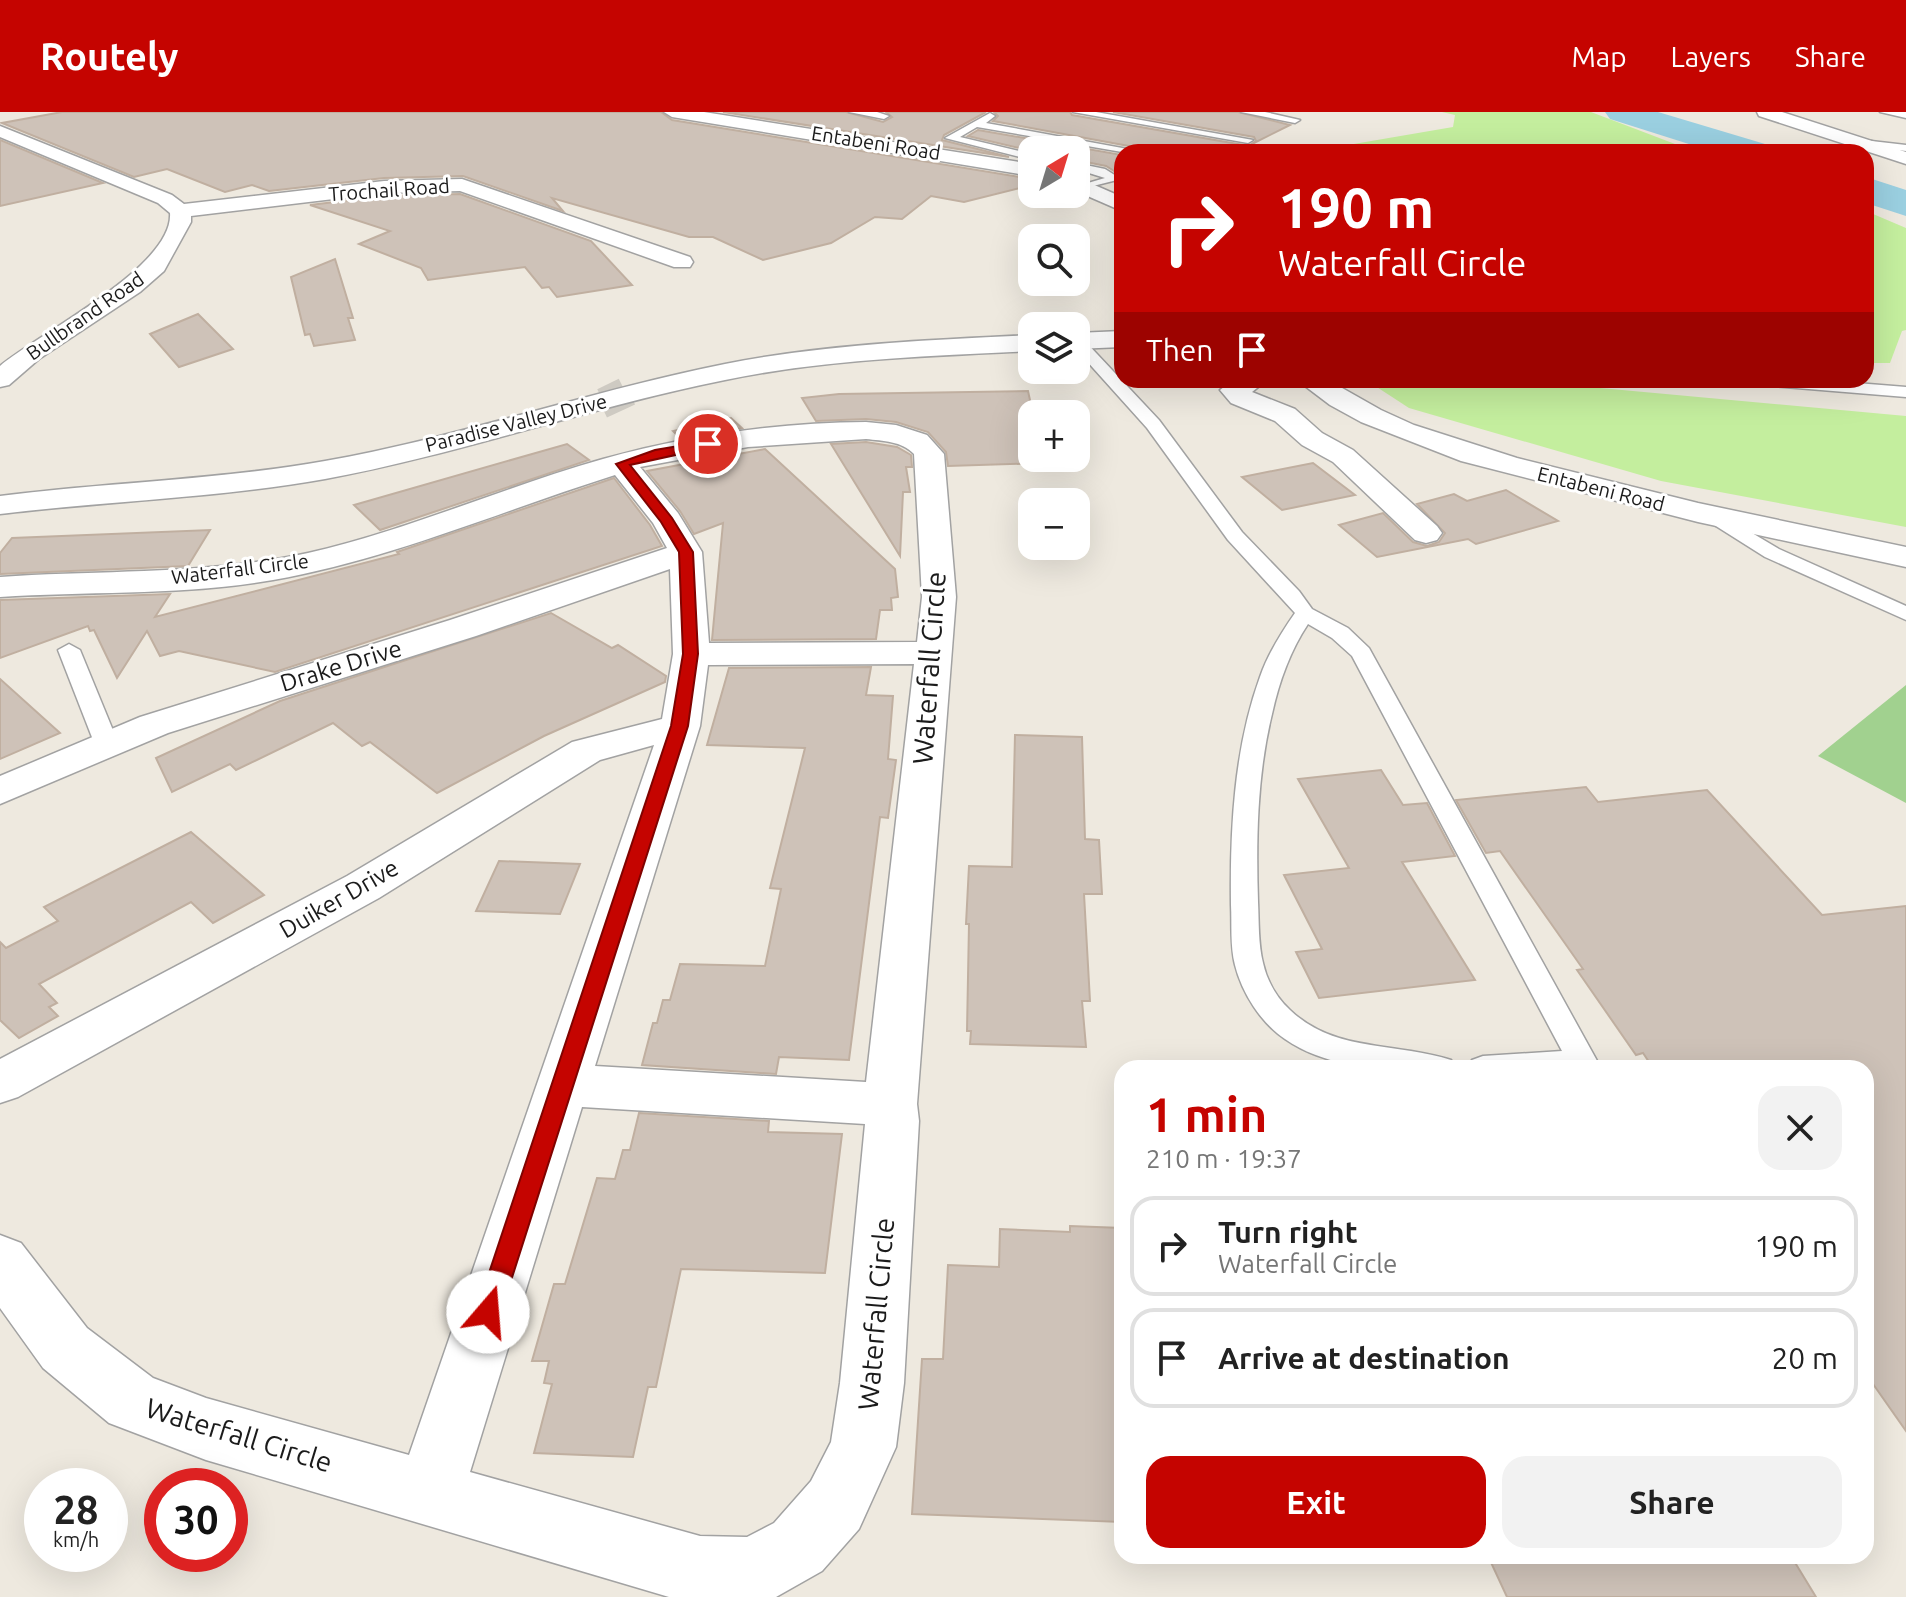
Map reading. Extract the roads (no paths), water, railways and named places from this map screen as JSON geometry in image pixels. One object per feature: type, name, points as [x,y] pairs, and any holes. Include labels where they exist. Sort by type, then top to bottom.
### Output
[{"type":"street","name":"Entabeni Road","points":[[672,112],[1018,168]]},
{"type":"street","points":[[1765,112],[1860,144]]},
{"type":"street","points":[[0,131],[165,199],[180,211]]},
{"type":"street","points":[[1874,148],[1906,158]]},
{"type":"street","name":"Trochail Road","points":[[180,211],[384,187],[462,185],[682,262]]},
{"type":"street","points":[[1090,190],[1114,201]]},
{"type":"street","name":"Bullbrand Road","points":[[0,379],[30,354],[132,287],[156,266],[181,222],[180,211]]},
{"type":"street","points":[[1090,340],[1114,338]]},
{"type":"street","name":"Paradise Valley Drive","points":[[0,505],[243,482],[327,469],[726,372],[830,356],[1018,344]]},
{"type":"street","points":[[608,384],[620,375],[647,365],[695,358],[798,349],[924,348]]},
{"type":"street","points":[[756,392],[924,348]]},
{"type":"street","points":[[1238,388],[1234,390],[1241,397],[1285,415],[1312,439],[1343,456],[1426,533]]},
{"type":"street","name":"Entabeni Road","points":[[1321,388],[1408,433],[1512,466],[1715,517],[1906,557]]},
{"type":"street","name":"Waterfall Circle","points":[[0,587],[202,577],[307,563],[634,433],[734,440],[875,431],[903,435],[919,442],[929,454],[938,581],[890,1104],[892,1121],[872,1383],[863,1447],[835,1505],[798,1547],[752,1572],[700,1571],[206,1429],[132,1401],[65,1348],[0,1261]]},
{"type":"street","points":[[430,1492],[680,726],[691,654],[686,552],[667,520],[634,433]]},
{"type":"street","name":"Drake Drive","points":[[0,791],[154,725],[463,628],[686,552]]},
{"type":"street","points":[[691,654],[933,653]]},
{"type":"street","name":"Duiker Drive","points":[[0,1083],[363,887],[586,751],[680,726]]},
{"type":"street","points":[[561,1085],[890,1104]]},
{"type":"lane","points":[[854,112],[884,116]]},
{"type":"lane","points":[[997,112],[950,138],[1018,154]]},
{"type":"lane","points":[[1078,112],[1248,140]]},
{"type":"lane","points":[[1246,112],[1295,120]]},
{"type":"lane","points":[[1885,112],[1906,115]]},
{"type":"lane","points":[[976,124],[1114,148]]},
{"type":"lane","points":[[1854,142],[1867,144]]},
{"type":"lane","points":[[1874,145],[1906,150]]},
{"type":"lane","points":[[1090,169],[1114,178]]},
{"type":"lane","points":[[1090,183],[1114,179]]},
{"type":"lane","points":[[1090,356],[1114,382]]},
{"type":"lane","points":[[1120,388],[1153,424],[1235,536],[1292,595],[1305,613],[1340,633],[1361,653],[1582,1060]]},
{"type":"lane","points":[[1858,388],[1906,392]]},
{"type":"lane","points":[[1715,517],[1772,553],[1906,614]]},
{"type":"lane","points":[[1305,613],[1290,632],[1274,664],[1263,699],[1252,764],[1243,868],[1248,961],[1262,995],[1280,1020],[1311,1039],[1373,1060]]},
{"type":"lane","points":[[69,650],[107,745]]},
{"type":"waterway","points":[[1622,112],[1726,144]]},
{"type":"waterway","points":[[1874,192],[1906,204]]},
{"type":"tunnel","points":[[608,384],[614,396]]},
{"type":"tunnel","points":[[614,396],[621,411]]}]
